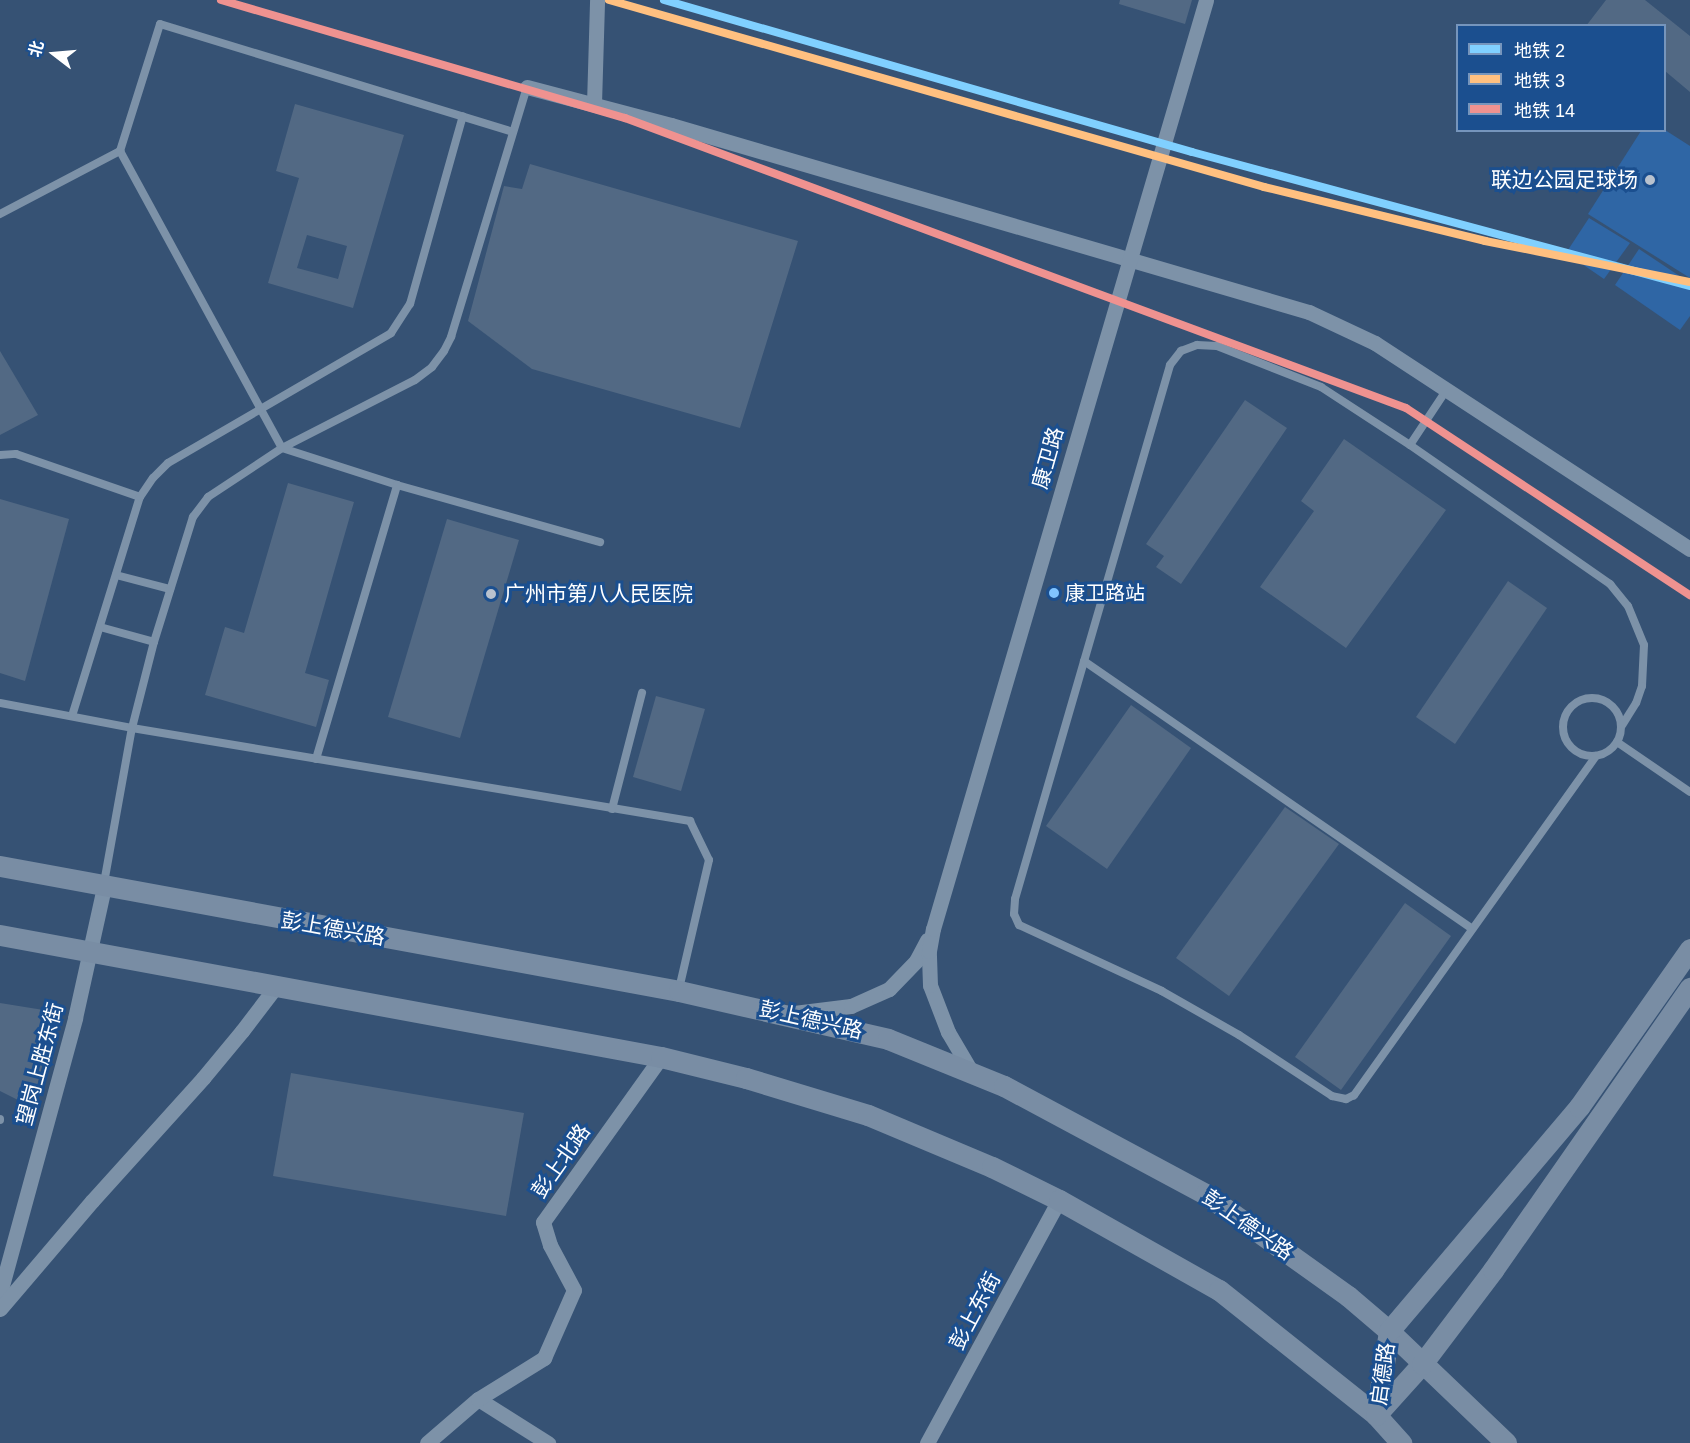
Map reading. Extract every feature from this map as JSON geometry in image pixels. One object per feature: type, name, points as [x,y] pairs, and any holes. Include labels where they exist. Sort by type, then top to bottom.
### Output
[{"type":"street","points":[[594,104],[597,0]]},
{"type":"street","name":"康卫路","points":[[933,929],[1128,258],[1206,0]]},
{"type":"street","points":[[527,87],[594,104],[1310,312],[1375,343],[1448,388],[1690,549]]},
{"type":"street","name":"彭上德兴路","points":[[0,867],[679,991],[880,1036],[1004,1086],[1205,1194],[1308,1266],[1389,1331],[1506,1443]]},
{"type":"street","name":"望岗上胜东街","points":[[0,1293],[91,951],[104,887]]},
{"type":"street","points":[[785,1014],[851,1006],[889,989],[916,961],[933,929]]},
{"type":"street","points":[[933,929],[929,951],[930,985],[948,1032],[971,1071]]},
{"type":"street","points":[[0,935],[661,1057],[746,1078],[868,1115],[992,1167],[1059,1200],[1219,1290],[1376,1415],[1401,1443]]},
{"type":"street","name":"启德路","points":[[1376,1415],[1389,1331],[1579,1107],[1690,950]]},
{"type":"street","points":[[0,1309],[92,1201],[203,1078],[277,985]]},
{"type":"street","name":"启德路","points":[[1376,1415],[1422,1364],[1493,1270],[1690,988]]},
{"type":"street","name":"彭上北路","points":[[478,1399],[544,1358],[574,1290],[550,1245],[543,1222],[661,1057]]},
{"type":"street","name":"彭上东街","points":[[927,1443],[1059,1200]]},
{"type":"street","points":[[428,1443],[478,1399],[548,1443]]},
{"type":"lane","points":[[0,214],[120,151],[160,24],[513,132]]},
{"type":"lane","points":[[104,887],[132,728],[154,642],[193,517],[201,504],[282,448],[415,380],[432,367],[451,337],[527,87]]},
{"type":"lane","points":[[72,716],[140,497],[153,478],[168,463],[377,343],[401,321],[410,304],[463,116]]},
{"type":"lane","points":[[120,151],[263,408],[282,448],[397,484],[600,542]]},
{"type":"lane","points":[[1197,345],[1217,346],[1321,387],[1410,445],[1610,584],[1628,606],[1644,645],[1642,686],[1636,703],[1622,725],[1617,742],[1611,749],[1596,756],[1471,928],[1354,1095],[1339,1100],[1239,1035],[1162,991],[1019,925],[1014,914],[1015,899],[1170,365],[1181,351],[1197,345]]},
{"type":"lane","points":[[1410,445],[1448,388]]},
{"type":"lane","points":[[0,455],[16,454],[140,497]]},
{"type":"lane","points":[[316,759],[397,484]]},
{"type":"lane","points":[[116,575],[170,590]]},
{"type":"lane","points":[[100,627],[154,642]]},
{"type":"lane","points":[[1084,661],[1471,928]]},
{"type":"lane","points":[[612,809],[642,693]]},
{"type":"lane","points":[[1596,756],[1582,754],[1569,743],[1563,724],[1570,708],[1582,699],[1597,698],[1613,706],[1622,725]]},
{"type":"lane","points":[[0,703],[132,728],[690,821],[709,860],[679,991]]},
{"type":"lane","points":[[1617,742],[1690,792]]},
{"type":"shaded area","name":"联边公园足球场","points":[[1666,131],[1690,146],[1690,278],[1588,214],[1640,132]]},
{"type":"shaded area","points":[[1589,218],[1630,243],[1604,279],[1566,253]]},
{"type":"shaded area","points":[[1639,249],[1690,283],[1690,316],[1680,330],[1615,285]]},
{"type":"building","points":[[1120,0],[1192,0],[1185,24],[1119,4]]},
{"type":"building","points":[[1606,0],[1645,0],[1690,36],[1690,92],[1666,72],[1666,24],[1588,24]]},
{"type":"building","points":[[295,104],[404,135],[353,308],[268,283],[299,178],[276,171]],"holes":[[[307,235],[347,246],[338,279],[297,268]]]},
{"type":"building","points":[[530,164],[798,241],[740,428],[532,369],[468,321],[504,186],[522,189]]},
{"type":"building","points":[[0,351],[38,415],[0,435]]},
{"type":"building","points":[[1245,400],[1287,428],[1181,584],[1156,567],[1164,556],[1146,544]]},
{"type":"building","points":[[1344,439],[1446,510],[1346,648],[1260,587],[1314,511],[1301,501]]},
{"type":"building","points":[[288,483],[354,502],[305,673],[329,680],[316,727],[205,695],[225,627],[244,633]]},
{"type":"building","points":[[0,499],[69,519],[25,681],[0,673]]},
{"type":"building","points":[[447,519],[519,540],[460,738],[388,717]]},
{"type":"building","points":[[1508,581],[1547,608],[1455,744],[1416,717]]},
{"type":"building","points":[[656,696],[705,709],[681,791],[633,777]]},
{"type":"building","points":[[1131,705],[1191,748],[1107,869],[1046,826]]},
{"type":"building","points":[[1285,807],[1339,844],[1229,996],[1176,958]]},
{"type":"building","points":[[1405,903],[1451,936],[1341,1090],[1295,1057]]},
{"type":"building","points":[[0,1003],[56,1012],[37,1086],[33,1085],[28,1105],[0,1091]]},
{"type":"building","points":[[291,1073],[524,1113],[506,1216],[273,1176]]},
{"type":"metro line","name":"14","points":[[221,0],[625,118],[1406,408],[1690,595]]},
{"type":"metro line","name":"3","points":[[609,0],[1264,187],[1485,241],[1690,282]]},
{"type":"metro line","name":"2","points":[[664,0],[1192,152],[1690,286]]},
{"type":"place","name":"联边公园足球场","points":[[1650,180]]},
{"type":"place","name":"康卫路站","points":[[1054,593]]},
{"type":"place","name":"广州市第八人民医院","points":[[491,594]]}]
